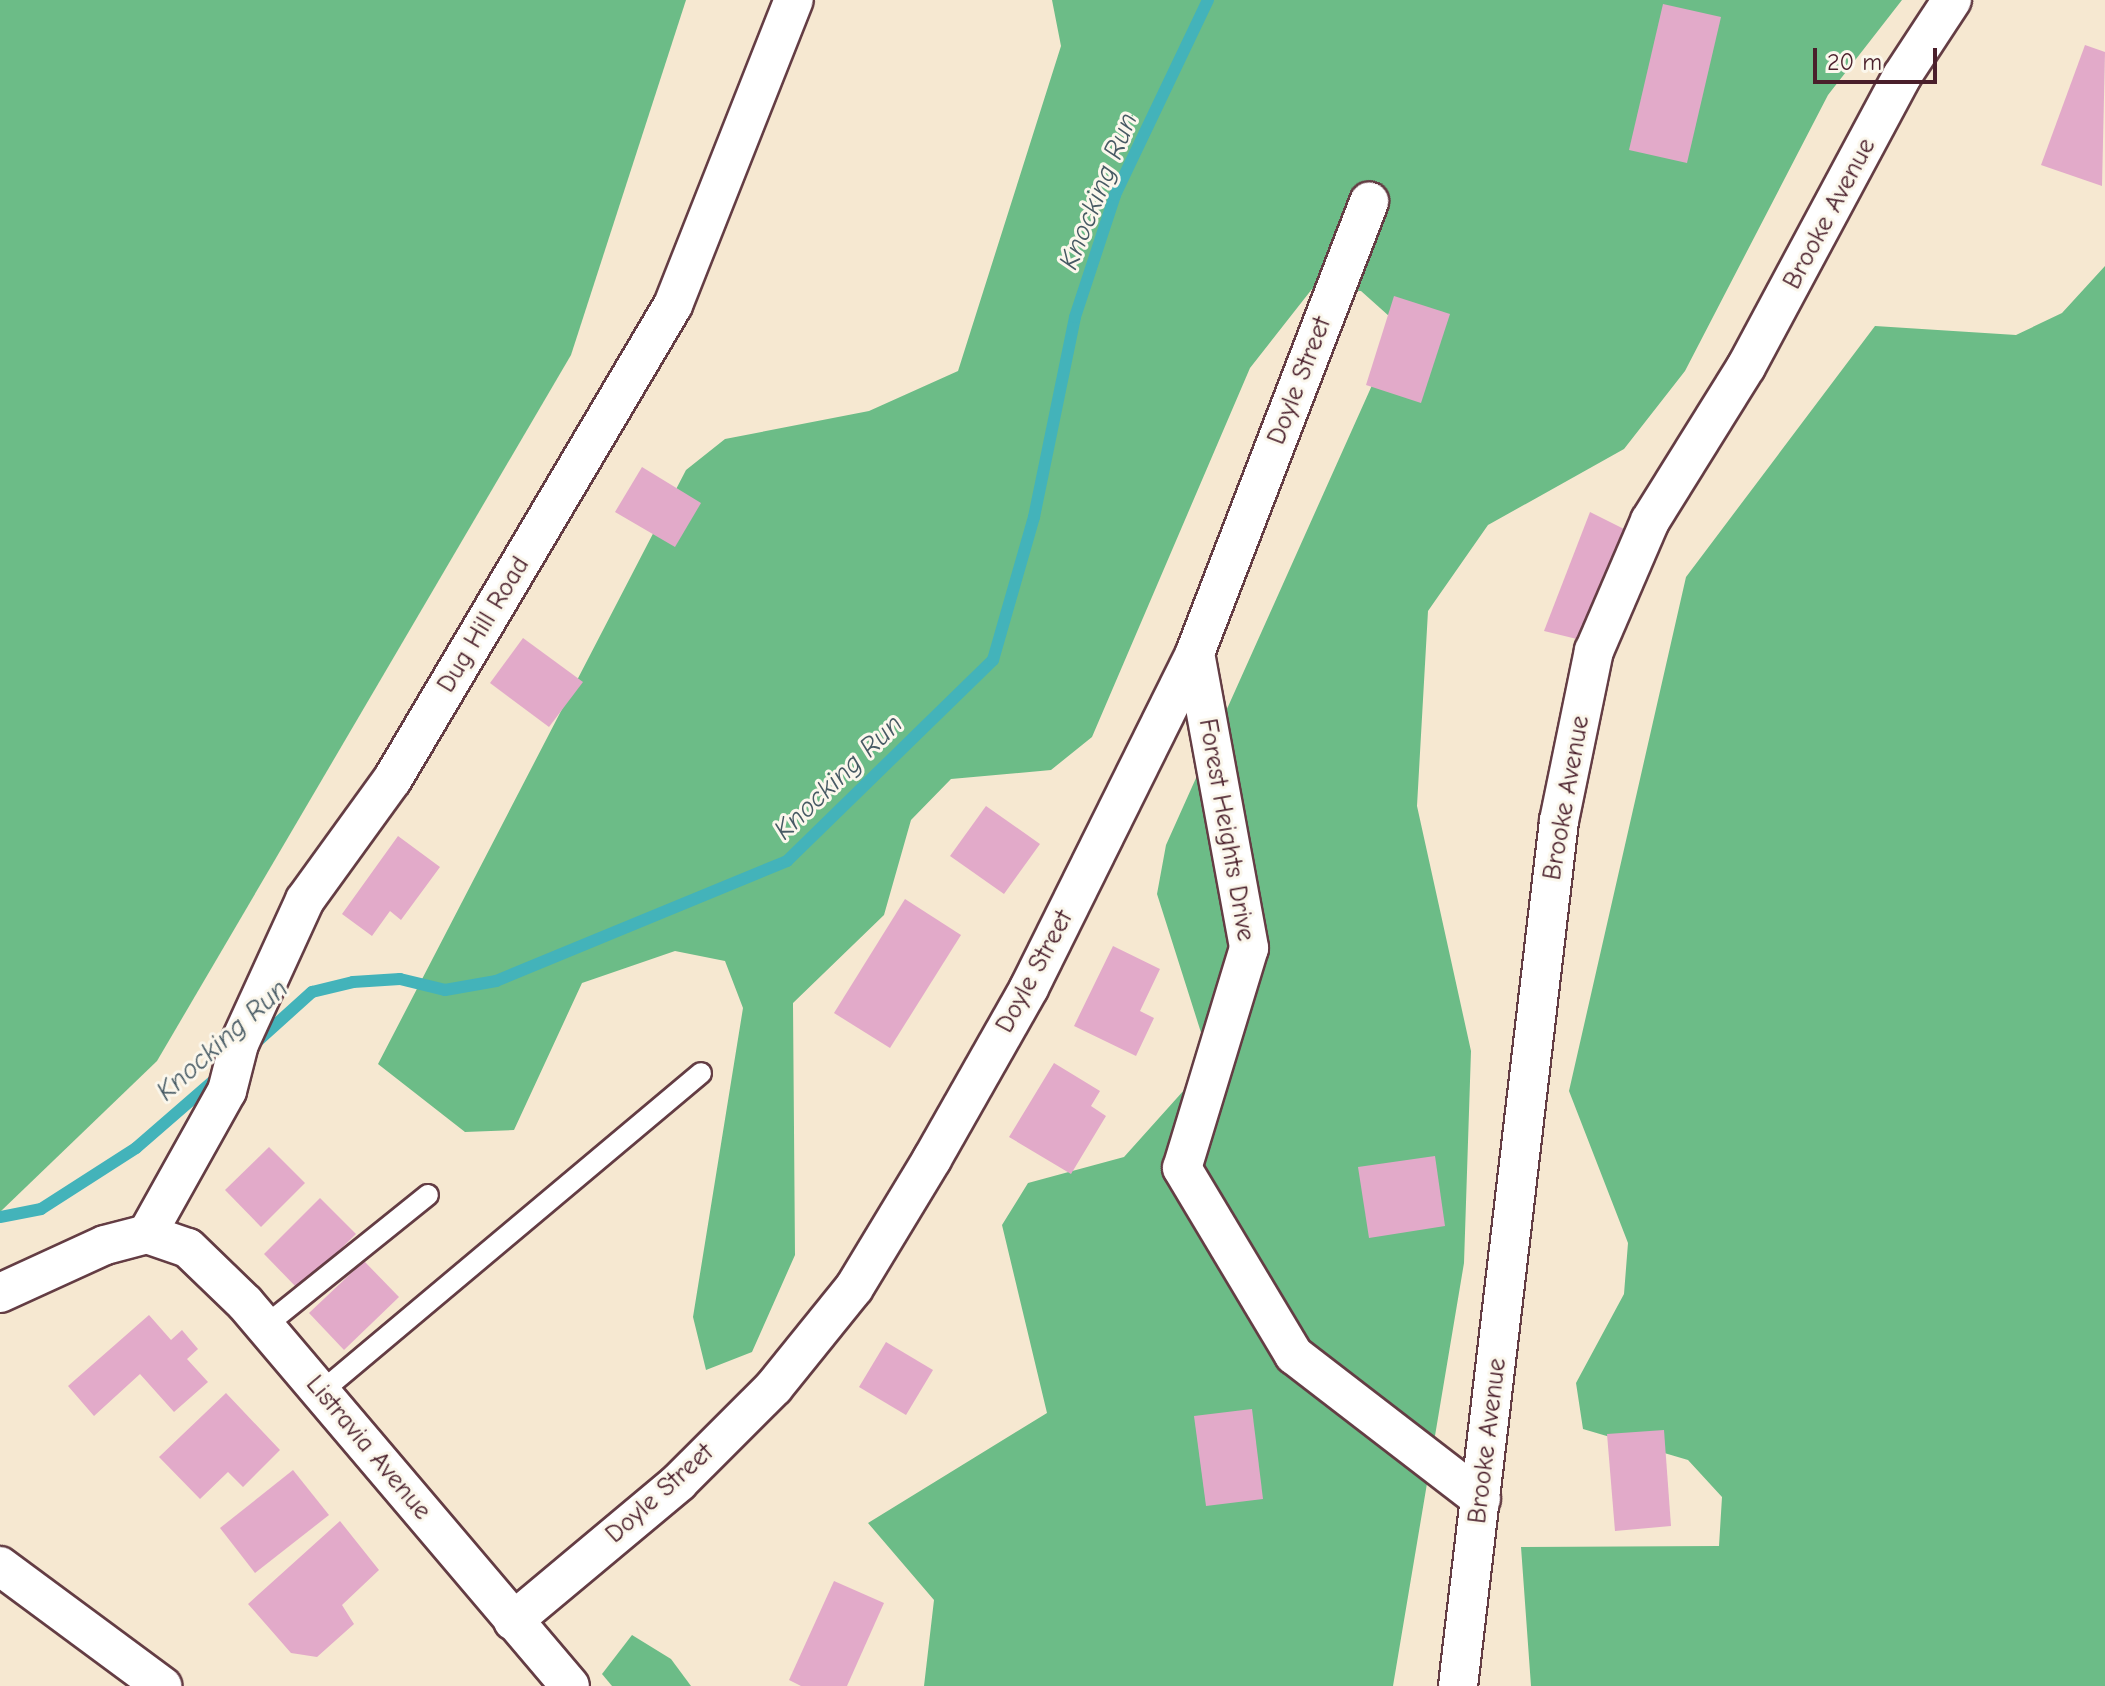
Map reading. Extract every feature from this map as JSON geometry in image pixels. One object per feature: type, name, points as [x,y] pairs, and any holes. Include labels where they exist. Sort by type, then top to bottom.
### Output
[{"type":"street","name":"Dug Hill Road","points":[[147,1234],[227,1091],[239,1044],[262,987],[305,900],[392,780],[673,305],[794,0]]},
{"type":"street","name":"Brooke Avenue","points":[[1458,1686],[1559,821],[1594,651],[1650,521],[1746,367],[1902,76],[1952,0]]},
{"type":"street","name":"Doyle Street","points":[[513,1621],[679,1482],[774,1387],[854,1288],[1029,988],[1195,653],[1369,201]]},
{"type":"street","name":"Forest Heights Drive","points":[[1195,653],[1249,948],[1182,1168],[1294,1355],[1481,1499]]},
{"type":"street","name":"Listravia Avenue","points":[[147,1234],[188,1248],[265,1326],[570,1686]]},
{"type":"street","points":[[0,1293],[105,1245],[147,1234]]},
{"type":"street","points":[[0,1566],[162,1686]]},
{"type":"lane","points":[[321,1392],[701,1073]]},
{"type":"lane","points":[[265,1326],[428,1195]]},
{"type":"green space","points":[[0,0],[686,0],[571,355],[157,1061],[0,1212]]},
{"type":"green space","points":[[1052,0],[1902,0],[1828,95],[1685,371],[1624,449],[1488,525],[1428,611],[1417,806],[1471,1051],[1464,1263],[1393,1686],[924,1686],[934,1600],[868,1523],[1047,1413],[1002,1225],[1028,1183],[1124,1157],[1185,1089],[1204,1042],[1157,894],[1166,845],[1399,325],[1361,291],[1312,289],[1250,368],[1092,737],[1051,770],[951,779],[911,820],[884,915],[793,1003],[795,1255],[752,1352],[706,1370],[693,1317],[743,1008],[725,961],[675,951],[582,983],[514,1130],[465,1132],[378,1064],[686,470],[725,439],[869,411],[958,371],[1061,46]]},
{"type":"green space","points":[[2105,266],[2105,1686],[1531,1686],[1521,1547],[1719,1546],[1722,1497],[1688,1460],[1583,1429],[1576,1383],[1624,1294],[1628,1243],[1569,1091],[1686,577],[1875,326],[2016,335],[2062,313]]},
{"type":"green space","points":[[632,1635],[671,1659],[691,1686],[612,1686],[602,1674]]},
{"type":"building","points":[[1663,4],[1721,17],[1687,163],[1629,150]]},
{"type":"building","points":[[2085,45],[2105,52],[2102,186],[2041,165]]},
{"type":"building","points":[[1394,296],[1450,314],[1421,403],[1366,385]]},
{"type":"building","points":[[642,467],[701,503],[675,547],[615,512]]},
{"type":"building","points":[[1590,512],[1632,533],[1585,641],[1544,631]]},
{"type":"building","points":[[523,638],[583,682],[549,727],[490,683]]},
{"type":"building","points":[[986,806],[1040,844],[1004,894],[950,856]]},
{"type":"building","points":[[398,836],[440,867],[401,920],[390,911],[372,936],[342,914]]},
{"type":"building","points":[[905,899],[961,935],[890,1048],[834,1013]]},
{"type":"building","points":[[1113,946],[1160,969],[1140,1011],[1154,1018],[1136,1056],[1074,1026]]},
{"type":"building","points":[[1054,1063],[1100,1091],[1091,1106],[1106,1116],[1071,1174],[1009,1137]]},
{"type":"building","points":[[269,1147],[305,1183],[261,1227],[225,1190]]},
{"type":"building","points":[[1435,1156],[1445,1226],[1369,1238],[1358,1167]]},
{"type":"building","points":[[320,1198],[356,1234],[299,1290],[264,1254]]},
{"type":"building","points":[[364,1261],[399,1297],[344,1350],[309,1313]]},
{"type":"building","points":[[149,1315],[171,1340],[182,1330],[198,1349],[187,1359],[208,1382],[174,1412],[140,1374],[94,1416],[68,1386]]},
{"type":"building","points":[[886,1342],[933,1370],[906,1415],[859,1387]]},
{"type":"building","points":[[226,1393],[280,1450],[243,1487],[228,1472],[200,1499],[159,1457]]},
{"type":"building","points":[[1252,1409],[1263,1499],[1206,1506],[1194,1416]]},
{"type":"building","points":[[1664,1430],[1671,1526],[1615,1531],[1607,1434]]},
{"type":"building","points":[[293,1470],[329,1515],[255,1573],[220,1528]]},
{"type":"building","points":[[340,1521],[379,1570],[342,1605],[354,1624],[317,1657],[291,1653],[248,1604]]},
{"type":"building","points":[[834,1581],[884,1603],[847,1686],[801,1686],[789,1680]]},
{"type":"waterway","name":"Knocking Run","points":[[252,1046],[312,992],[353,982],[400,979],[445,990],[496,981],[787,861],[993,660],[1034,517],[1075,317],[1115,195],[1208,0]]},
{"type":"waterway","name":"Knocking Run","points":[[0,1217],[41,1209],[136,1148],[220,1075]]}]
